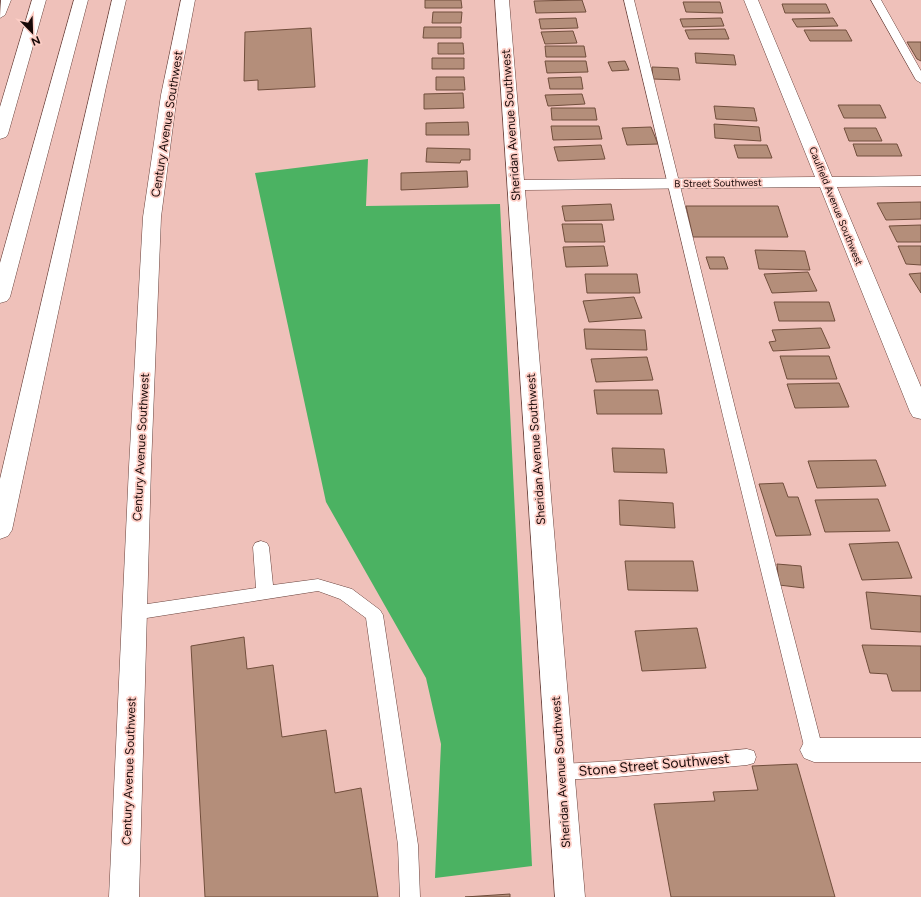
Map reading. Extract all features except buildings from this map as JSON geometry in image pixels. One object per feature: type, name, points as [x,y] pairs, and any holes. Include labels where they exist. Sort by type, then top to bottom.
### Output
[{"type":"main road","points":[[0,134],[39,0]]},
{"type":"main road","points":[[0,297],[81,0]]},
{"type":"main road","points":[[0,530],[98,86],[119,0]]},
{"type":"main road","name":"Century Avenue Southwest","points":[[124,897],[134,613],[152,217],[169,95],[188,0]]},
{"type":"main road","name":"Sheridan Avenue Southwest","points":[[502,0],[570,897]]},
{"type":"main road","name":"Caulfield Avenue Southwest","points":[[751,0],[921,412]]},
{"type":"main road","name":"B Street Southwest","points":[[515,184],[921,181]]},
{"type":"main road","points":[[814,750],[921,750]]},
{"type":"lane","points":[[0,15],[6,0]]},
{"type":"lane","points":[[629,0],[732,424],[814,750]]},
{"type":"lane","points":[[876,0],[921,80]]},
{"type":"lane","points":[[262,547],[265,593]]},
{"type":"lane","points":[[134,613],[318,585],[346,594],[374,615],[408,845],[410,897]]},
{"type":"lane","name":"Stone Street Southwest","points":[[561,772],[616,769],[747,757]]},
{"type":"green space","points":[[368,159],[366,206],[500,204],[532,866],[435,878],[441,744],[426,678],[326,502],[255,173]]}]
